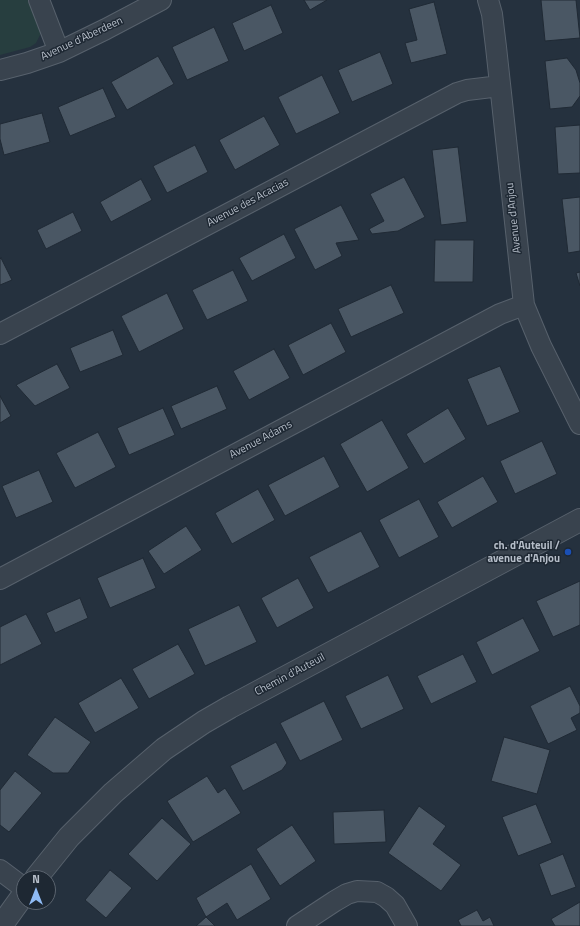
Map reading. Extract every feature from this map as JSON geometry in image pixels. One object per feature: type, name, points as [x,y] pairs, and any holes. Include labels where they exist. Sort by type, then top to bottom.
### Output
[{"type":"street","points":[[39,0],[59,52]]},
{"type":"street","name":"Avenue d'Aberdeen","points":[[0,70],[59,52],[161,0]]},
{"type":"street","name":"Avenue d'Anjou","points":[[488,0],[494,27],[524,305],[541,346],[580,424]]},
{"type":"street","name":"Avenue des Acacias","points":[[0,334],[457,93],[467,90],[500,86]]},
{"type":"street","name":"Avenue Adams","points":[[0,579],[500,314],[524,305]]},
{"type":"street","name":"Chemin d'Auteuil","points":[[42,870],[69,837],[113,793],[164,749],[204,722],[580,520]]},
{"type":"street","points":[[0,870],[16,882]]},
{"type":"street","points":[[298,926],[335,901],[356,891],[377,892],[386,897],[395,905],[407,926]]},
{"type":"street","points":[[1,926],[16,905]]},
{"type":"green space","points":[[0,0],[28,0],[40,28],[40,35],[36,43],[30,47],[0,55]]},
{"type":"building","points":[[304,0],[327,0],[310,10]]},
{"type":"building","points":[[541,0],[576,0],[580,38],[545,41]]},
{"type":"building","points":[[434,2],[447,54],[411,63],[405,43],[417,40],[409,9]]},
{"type":"building","points":[[271,5],[283,33],[244,51],[232,23]]},
{"type":"building","points":[[214,27],[229,61],[187,80],[172,47]]},
{"type":"building","points":[[380,52],[393,84],[352,102],[338,70]]},
{"type":"building","points":[[158,56],[174,84],[127,110],[111,82]]},
{"type":"building","points":[[567,58],[576,70],[580,83],[580,96],[572,107],[550,109],[545,61]]},
{"type":"building","points":[[322,75],[340,113],[296,134],[278,97]]},
{"type":"building","points":[[103,88],[116,117],[70,136],[58,107]]},
{"type":"building","points":[[42,113],[50,142],[4,155],[0,139],[0,124]]},
{"type":"building","points":[[264,116],[280,145],[235,170],[219,140]]},
{"type":"building","points":[[580,125],[580,173],[558,174],[555,127]]},
{"type":"building","points":[[195,145],[208,172],[167,193],[153,166]]},
{"type":"building","points":[[458,147],[467,222],[441,225],[432,150]]},
{"type":"building","points":[[404,177],[425,217],[398,231],[372,234],[369,229],[384,221],[370,194]]},
{"type":"building","points":[[141,179],[152,200],[111,222],[100,202]]},
{"type":"building","points":[[580,197],[580,251],[568,253],[562,199]]},
{"type":"building","points":[[341,205],[359,240],[336,243],[342,256],[315,270],[294,229]]},
{"type":"building","points":[[73,212],[82,231],[46,249],[37,230]]},
{"type":"building","points":[[284,234],[296,258],[252,281],[239,258]]},
{"type":"building","points":[[435,240],[474,240],[473,282],[434,282]]},
{"type":"building","points":[[1,258],[12,280],[0,285],[0,259]]},
{"type":"building","points":[[233,270],[248,301],[207,320],[192,290]]},
{"type":"building","points":[[580,272],[580,286],[576,273]]},
{"type":"building","points":[[391,285],[404,313],[351,337],[338,309]]},
{"type":"building","points":[[167,293],[184,329],[139,352],[121,316]]},
{"type":"building","points":[[331,323],[346,352],[303,375],[288,345]]},
{"type":"building","points":[[113,330],[123,355],[80,372],[70,348]]},
{"type":"building","points":[[274,349],[290,378],[249,400],[233,371]]},
{"type":"building","points":[[57,364],[70,388],[35,406],[16,385]]},
{"type":"building","points":[[500,366],[520,412],[487,426],[467,379]]},
{"type":"building","points":[[217,386],[227,409],[181,429],[171,406]]},
{"type":"building","points":[[0,396],[11,416],[0,423]]},
{"type":"building","points":[[163,408],[175,435],[129,455],[117,428]]},
{"type":"building","points":[[448,408],[466,439],[424,464],[406,434]]},
{"type":"building","points":[[382,420],[409,468],[367,492],[340,444]]},
{"type":"building","points":[[98,432],[116,467],[75,488],[56,453]]},
{"type":"building","points":[[542,441],[557,474],[515,494],[500,461]]},
{"type":"building","points":[[324,456],[340,487],[285,516],[268,485]]},
{"type":"building","points":[[39,470],[53,502],[16,518],[2,486]]},
{"type":"building","points":[[483,476],[498,502],[452,528],[437,502]]},
{"type":"building","points":[[258,489],[275,520],[232,544],[215,513]]},
{"type":"building","points":[[419,499],[439,537],[399,558],[379,520]]},
{"type":"building","points":[[186,526],[202,550],[164,574],[148,551]]},
{"type":"building","points":[[361,531],[380,567],[328,593],[309,557]]},
{"type":"building","points":[[143,558],[156,588],[110,608],[97,578]]},
{"type":"building","points":[[298,578],[314,608],[277,628],[261,598]]},
{"type":"building","points":[[580,581],[580,625],[553,637],[536,601]]},
{"type":"building","points":[[80,598],[88,618],[55,633],[46,613]]},
{"type":"building","points":[[239,605],[257,642],[205,666],[188,629]]},
{"type":"building","points":[[26,614],[42,644],[0,665],[0,627]]},
{"type":"building","points":[[523,618],[540,651],[492,675],[476,642]]},
{"type":"building","points":[[178,644],[195,674],[149,699],[132,669]]},
{"type":"building","points":[[463,654],[477,682],[431,704],[417,676]]},
{"type":"building","points":[[388,675],[404,709],[361,729],[345,696]]},
{"type":"building","points":[[121,678],[139,708],[95,733],[78,703]]},
{"type":"building","points":[[570,686],[580,706],[580,713],[571,718],[577,730],[548,744],[530,706]]},
{"type":"building","points":[[324,701],[343,740],[300,761],[280,723]]},
{"type":"building","points":[[55,717],[91,742],[68,773],[53,773],[27,755]]},
{"type":"building","points":[[504,737],[550,750],[537,794],[491,781]]},
{"type":"building","points":[[276,742],[287,763],[282,770],[243,791],[230,766]]},
{"type":"building","points":[[15,771],[42,793],[9,832],[0,825],[0,790]]},
{"type":"building","points":[[207,776],[218,793],[225,788],[241,813],[193,842],[167,801]]},
{"type":"building","points":[[536,804],[552,843],[518,856],[502,817]]},
{"type":"building","points":[[419,806],[446,826],[433,844],[461,865],[441,891],[388,853]]},
{"type":"building","points":[[384,810],[386,842],[334,844],[333,812]]},
{"type":"building","points":[[162,818],[191,844],[157,881],[128,854]]},
{"type":"building","points":[[292,825],[316,861],[280,886],[256,849]]},
{"type":"building","points":[[563,854],[576,887],[551,896],[539,864]]},
{"type":"building","points":[[251,864],[271,899],[237,920],[227,903],[206,917],[196,898]]},
{"type":"building","points":[[110,870],[132,888],[106,918],[85,900]]},
{"type":"building","points":[[580,902],[580,926],[555,926],[551,919]]},
{"type":"building","points":[[477,910],[483,921],[490,917],[494,926],[461,926],[458,920]]},
{"type":"building","points":[[206,917],[215,926],[196,926]]},
{"type":"place","name":"ch. d'Auteuil / avenue d'Anjou","points":[[568,552]]}]
